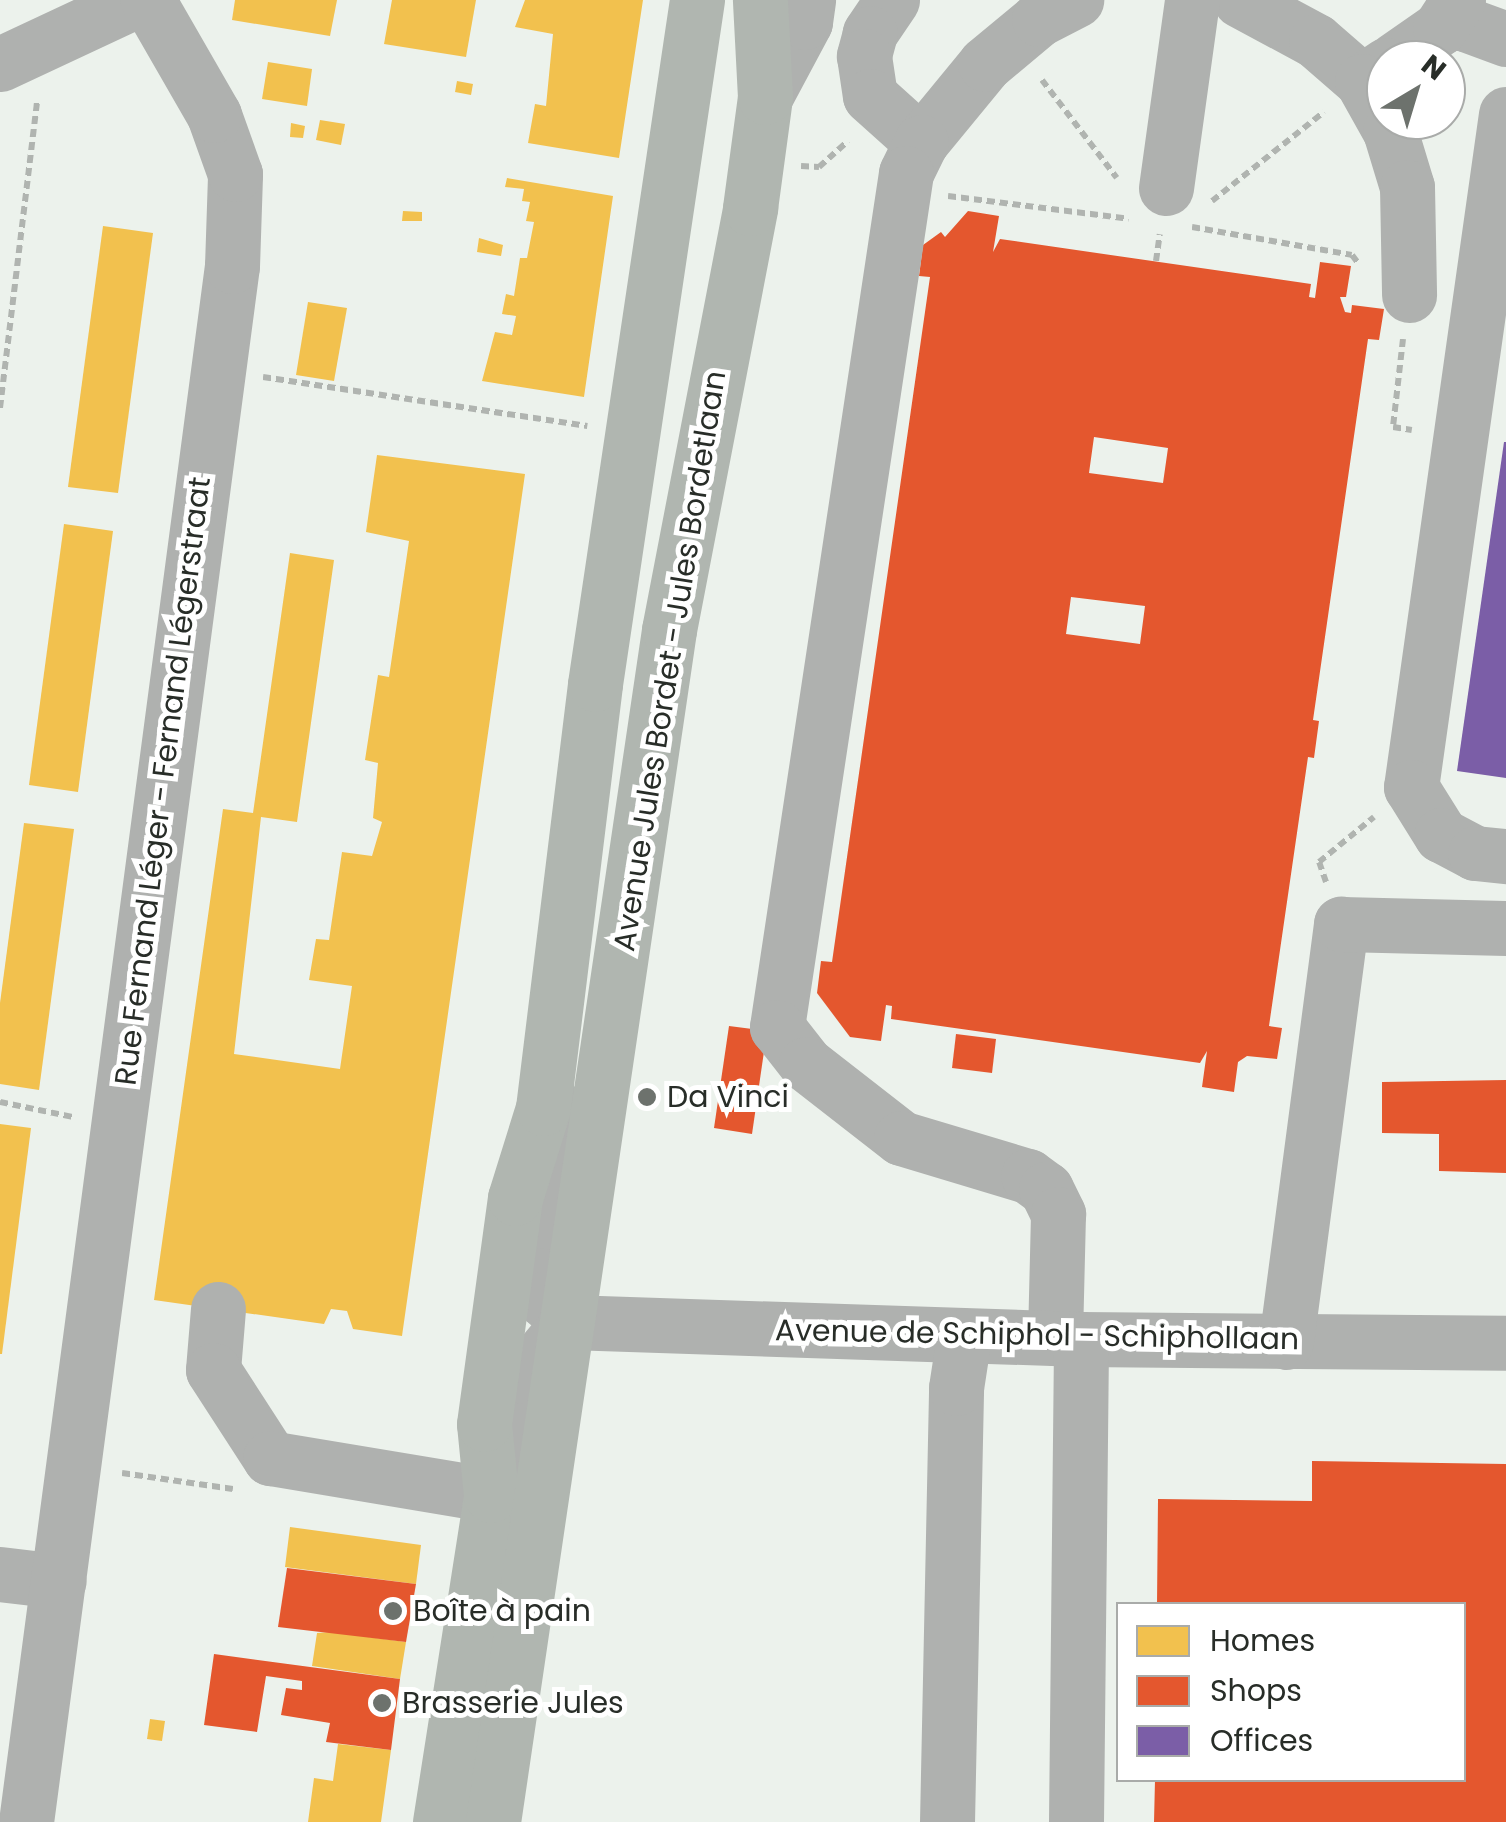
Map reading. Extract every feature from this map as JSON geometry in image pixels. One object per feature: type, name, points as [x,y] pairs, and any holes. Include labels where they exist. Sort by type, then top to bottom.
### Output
[{"type":"main road","name":"Avenue Jules Bordet - Jules Bordetlaan","points":[[440,1822],[491,1494],[487,1405],[514,1198],[544,1108],[632,433],[697,0]]},
{"type":"main road","name":"Avenue Jules Bordet - Jules Bordetlaan","points":[[494,1822],[672,612],[750,208],[765,98],[760,0]]},
{"type":"street","points":[[20,75],[137,0]]},
{"type":"street","name":"Rue Fernand Léger - Fernand Légerstraat","points":[[26,1822],[232,266],[235,174],[214,115],[148,0]]},
{"type":"street","points":[[765,98],[804,22],[808,0]]},
{"type":"street","points":[[892,0],[867,44],[870,96],[913,158]]},
{"type":"street","points":[[1076,0],[1012,42],[913,158],[778,1027],[806,1064],[901,1138],[1028,1176],[1046,1189],[1058,1214],[1068,1339],[1076,1822]]},
{"type":"street","points":[[1162,207],[1192,0]]},
{"type":"street","points":[[1240,0],[1366,62]]},
{"type":"street","points":[[1415,40],[1457,4],[1465,24],[1506,39]]},
{"type":"street","points":[[1506,114],[1412,787],[1441,835],[1475,853],[1506,856]]},
{"type":"street","points":[[1393,140],[1406,188],[1407,308]]},
{"type":"street","points":[[1286,1342],[1340,924],[1506,928]]},
{"type":"street","name":"Avenue Jules Bordet - Jules Bordetlaan","points":[[491,1494],[505,1473],[524,1376],[568,1322],[543,1299],[539,1275],[561,1090],[563,1042],[554,1012]]},
{"type":"street","points":[[218,1309],[213,1370],[270,1458],[491,1494]]},
{"type":"street","name":"Avenue de Schiphol - Schiphollaan","points":[[568,1322],[1068,1339],[1506,1343]]},
{"type":"street","points":[[948,1822],[955,1399],[964,1336]]},
{"type":"street","points":[[0,1574],[59,1581]]},
{"type":"path","points":[[1012,42],[1162,207],[1156,262]]},
{"type":"path","points":[[0,408],[20,75]]},
{"type":"path","points":[[1162,207],[1366,78]]},
{"type":"path","points":[[800,166],[819,167],[849,140],[862,142],[913,158],[932,194],[1162,207],[1352,255],[1363,268]]},
{"type":"path","points":[[1407,308],[1393,427],[1459,438]]},
{"type":"path","points":[[263,377],[632,433]]},
{"type":"path","points":[[1340,924],[1319,862],[1388,805]]},
{"type":"path","points":[[0,1102],[63,1115]]},
{"type":"path","points":[[74,1467],[184,1482]]},
{"type":"building: Homes","points":[[235,0],[337,0],[330,36],[232,20]]},
{"type":"building: Homes","points":[[392,0],[476,0],[466,57],[384,44]]},
{"type":"building: Homes","points":[[525,0],[643,0],[619,158],[528,143],[535,104],[546,106],[553,34],[515,27]]},
{"type":"building: Homes","points":[[268,62],[312,69],[307,106],[262,99]]},
{"type":"building: Homes","points":[[457,81],[473,84],[471,95],[455,92]]},
{"type":"building: Homes","points":[[320,120],[345,124],[341,145],[316,140]]},
{"type":"building: Homes","points":[[291,123],[305,126],[303,138],[290,137]]},
{"type":"building: Homes","points":[[507,178],[613,196],[584,397],[482,381],[495,332],[512,335],[516,316],[502,314],[506,294],[514,296],[520,258],[527,258],[534,222],[526,221],[530,202],[522,201],[524,189],[505,187]]},
{"type":"building: Homes","points":[[403,211],[422,212],[422,221],[402,221]]},
{"type":"building: Homes","points":[[103,226],[153,233],[118,493],[68,487]]},
{"type":"building: Homes","points":[[479,238],[503,245],[501,256],[477,252]]},
{"type":"building: Homes","points":[[308,302],[347,308],[334,381],[296,375]]},
{"type":"building: Homes","points":[[377,455],[525,474],[402,1336],[353,1329],[347,1311],[331,1309],[324,1324],[154,1300],[223,809],[253,813],[290,553],[334,560],[297,822],[261,817],[234,1054],[340,1069],[352,986],[309,980],[316,939],[329,940],[342,852],[372,856],[382,822],[373,818],[378,763],[365,760],[378,675],[389,677],[409,541],[366,532]]},
{"type":"building: Homes","points":[[64,524],[113,531],[78,792],[29,785]]},
{"type":"building: Homes","points":[[24,823],[74,829],[39,1090],[0,1084],[0,1003]]},
{"type":"building: Homes","points":[[0,1124],[31,1128],[2,1354],[0,1354]]},
{"type":"building: Homes","points":[[290,1527],[421,1545],[416,1584],[285,1567]]},
{"type":"building: Homes","points":[[317,1633],[406,1642],[400,1679],[312,1666]]},
{"type":"building: Homes","points":[[150,1719],[165,1721],[162,1741],[147,1739]]},
{"type":"building: Homes","points":[[338,1744],[391,1750],[381,1822],[308,1822],[314,1778],[333,1781]]},
{"type":"building: Shops","points":[[968,211],[999,216],[993,252],[1000,239],[1311,284],[1309,297],[1315,298],[1320,262],[1351,266],[1346,297],[1340,297],[1345,312],[1351,313],[1352,305],[1384,309],[1379,340],[1368,339],[1313,720],[1319,721],[1314,758],[1308,757],[1269,1026],[1282,1028],[1277,1059],[1247,1056],[1238,1062],[1234,1092],[1202,1087],[1207,1051],[1200,1063],[891,1019],[892,1006],[886,1005],[881,1041],[850,1037],[817,993],[821,961],[832,962],[930,277],[919,276],[923,245],[941,232],[945,237]],"holes":[[[1094,437],[1168,448],[1163,483],[1089,473]],[[1071,597],[1145,606],[1140,644],[1066,634]]]},
{"type":"building: Shops","points":[[729,1026],[767,1031],[752,1134],[714,1128]]},
{"type":"building: Shops","points":[[956,1034],[996,1039],[992,1073],[952,1068]]},
{"type":"building: Shops","points":[[1506,1080],[1506,1173],[1439,1171],[1439,1134],[1382,1133],[1382,1082]]},
{"type":"building: Shops","points":[[1312,1461],[1506,1464],[1506,1822],[1154,1822],[1155,1782],[1466,1782],[1466,1602],[1157,1602],[1158,1499],[1312,1501]]},
{"type":"building: Shops","points":[[287,1568],[416,1584],[406,1642],[278,1627]]},
{"type":"building: Shops","points":[[214,1654],[400,1679],[391,1750],[326,1742],[330,1723],[281,1715],[286,1688],[302,1690],[302,1681],[266,1676],[257,1732],[204,1725]]},
{"type":"building: Offices","points":[[1506,442],[1506,778],[1457,771]]},
{"type":"place","name":"Da Vinci","points":[[647,1097]]},
{"type":"place","name":"Boîte à pain","points":[[393,1611]]},
{"type":"place","name":"Brasserie Jules","points":[[382,1703]]}]
